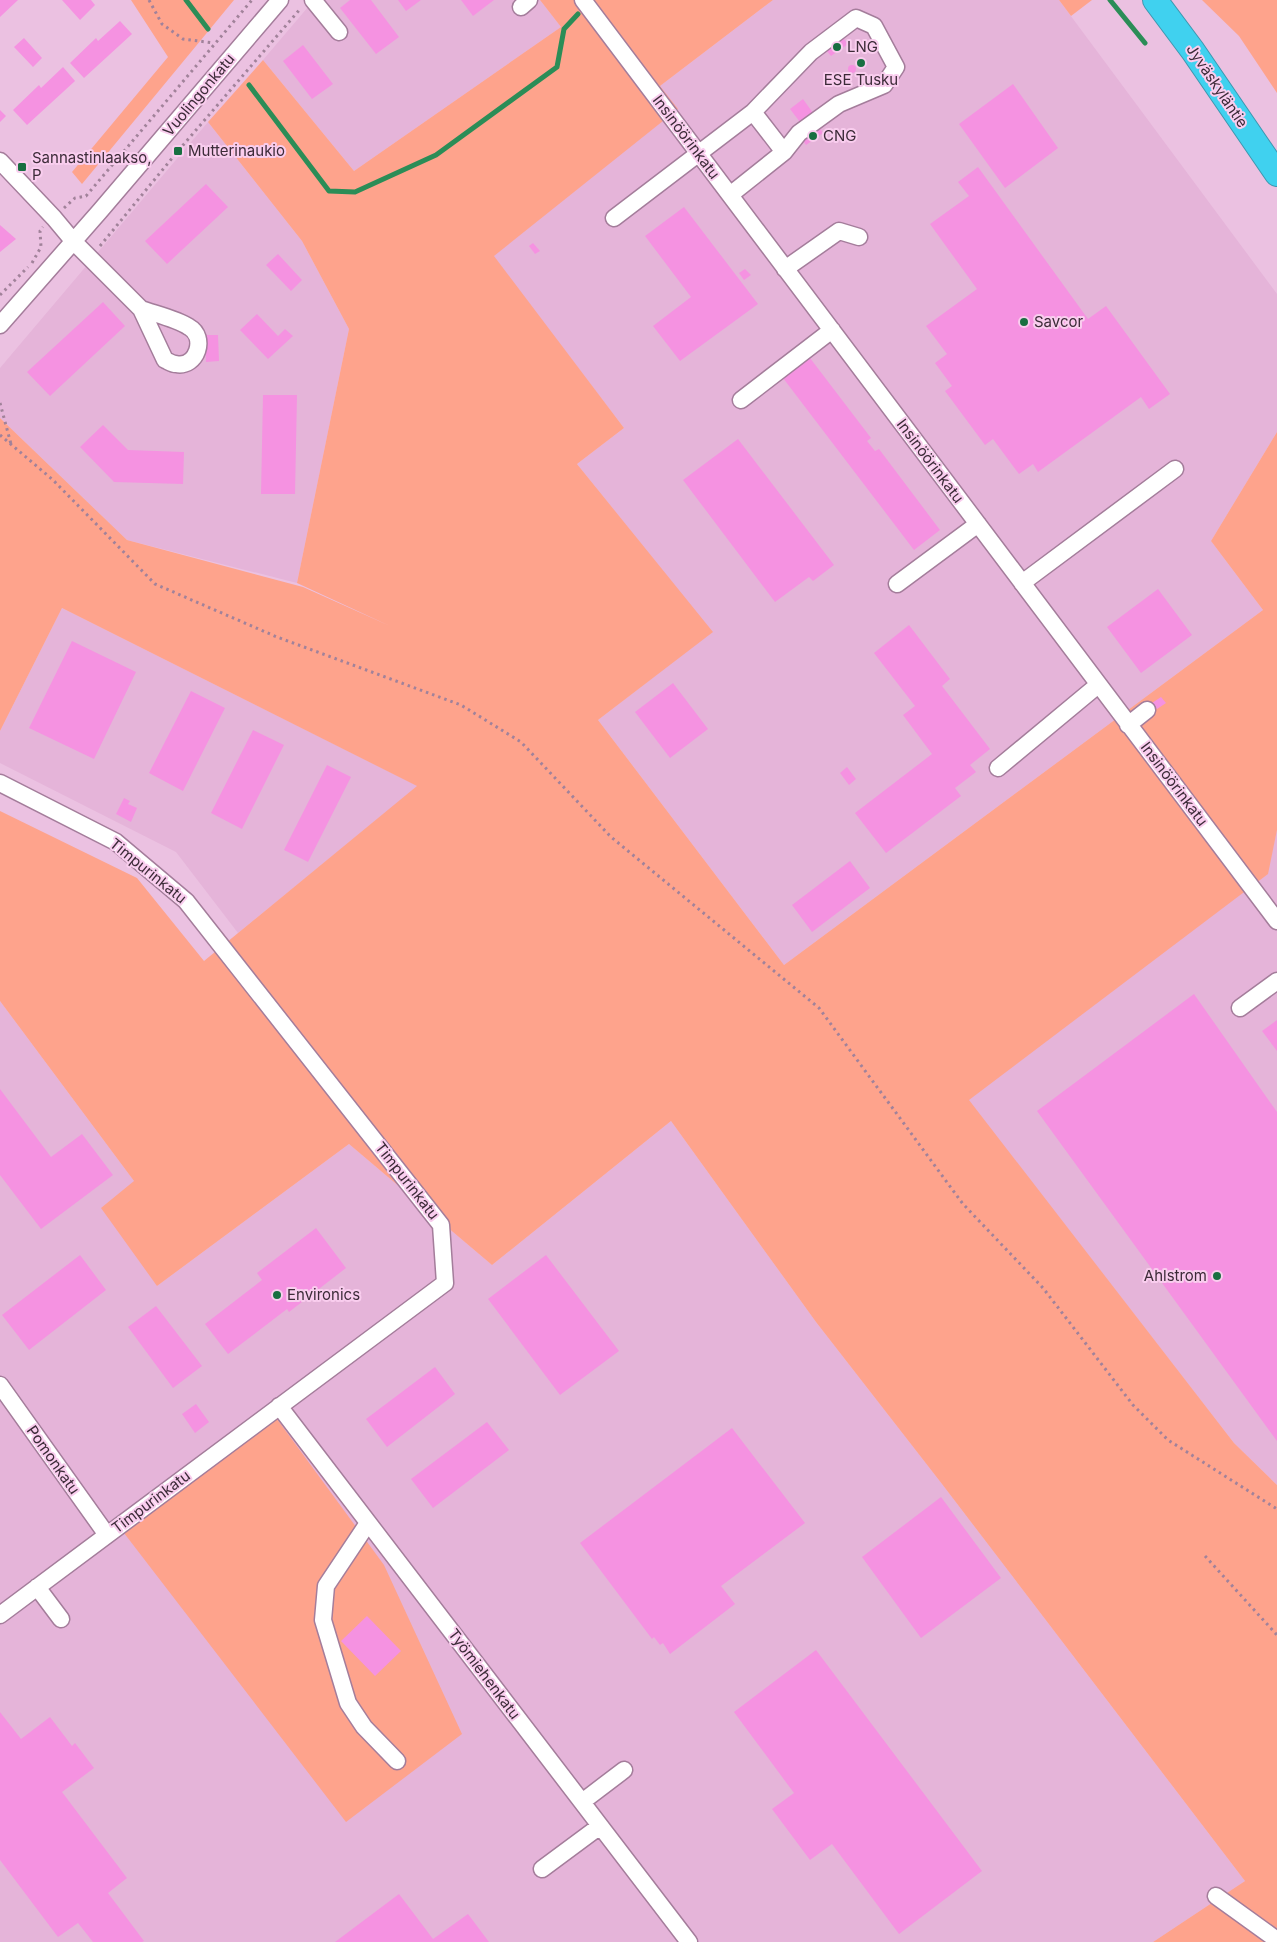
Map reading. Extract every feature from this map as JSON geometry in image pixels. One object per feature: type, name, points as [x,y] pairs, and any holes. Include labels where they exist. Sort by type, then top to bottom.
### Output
[{"type":"highway","name":"Jyväskyläntie","points":[[1155,0],[1193,51],[1277,174]]},
{"type":"street","name":"Vuolingonkatu","points":[[0,325],[74,242],[280,0]]},
{"type":"street","name":"Insinöörinkatu","points":[[584,0],[1277,921]]},
{"type":"street","points":[[308,4],[339,32]]},
{"type":"street","points":[[614,218],[753,112],[812,52],[856,18],[874,26],[896,67],[884,85],[839,104],[799,132],[784,152],[730,195]]},
{"type":"street","points":[[753,112],[784,152]]},
{"type":"street","points":[[0,161],[74,242],[141,309]]},
{"type":"street","points":[[785,269],[839,231],[859,237]]},
{"type":"street","points":[[741,400],[832,330]]},
{"type":"street","points":[[1022,583],[1175,469]]},
{"type":"street","points":[[897,584],[978,524]]},
{"type":"street","points":[[998,768],[1098,685]]},
{"type":"street","points":[[1128,725],[1148,710]]},
{"type":"street","name":"Timpurinkatu","points":[[0,783],[116,842],[186,901],[441,1225],[445,1283],[0,1615]]},
{"type":"street","points":[[1240,1008],[1277,981]]},
{"type":"street","name":"Pomonkatu","points":[[0,1385],[107,1535]]},
{"type":"street","name":"Työmiehenkatu","points":[[279,1406],[689,1942]]},
{"type":"street","points":[[368,1523],[326,1586],[322,1620],[348,1702],[364,1727],[397,1761]]},
{"type":"street","points":[[37,1587],[61,1619]]},
{"type":"street","points":[[582,1802],[624,1770]]},
{"type":"street","points":[[542,1869],[600,1826]]},
{"type":"street","points":[[1216,1896],[1277,1940]]},
{"type":"path","points":[[149,0],[162,24],[183,39],[214,43]]},
{"type":"path","points":[[0,295],[33,262],[41,246],[40,231],[75,198],[86,196],[252,0]]},
{"type":"path","points":[[90,258],[178,151],[308,4]]},
{"type":"path","points":[[0,403],[11,445]]},
{"type":"path","points":[[0,436],[53,480],[155,584],[277,637],[461,706],[521,742],[611,837],[819,1008],[963,1204],[1043,1288],[1133,1406],[1168,1440],[1277,1509]]},
{"type":"path","points":[[1205,1556],[1277,1635]]},
{"type":"shaded area","points":[[131,0],[234,0],[82,184],[72,172],[168,57]]},
{"type":"shaded area","points":[[314,0],[540,0],[561,27],[354,171],[263,60]]},
{"type":"shaded area","points":[[540,0],[773,0],[660,86],[678,109],[494,256],[624,428],[577,464],[713,632],[598,720],[784,965],[1263,610],[1211,541],[1277,432],[1277,830],[1268,874],[969,1100],[1234,1443],[1277,1485],[1277,1933],[1269,1942],[1153,1942],[1245,1881],[816,1322],[671,1121],[492,1265],[349,1144],[157,1286],[101,1208],[134,1181],[0,1001],[0,811],[137,878],[204,961],[417,786],[62,608],[0,731],[0,418],[127,540],[303,587],[390,626],[297,583],[349,329],[302,241],[208,122],[263,60],[354,171],[561,27]]},
{"type":"shaded area","points":[[773,0],[1059,0],[1277,294],[1277,432],[1211,541],[1263,610],[784,965],[598,720],[712,632],[577,464],[624,428],[493,256],[677,109],[660,86]]},
{"type":"shaded area","points":[[1059,0],[1092,0],[1071,16]]},
{"type":"shaded area","points":[[1202,0],[1277,0],[1277,93],[1239,36]]},
{"type":"shaded area","points":[[208,122],[302,241],[349,329],[297,583],[127,540],[0,418],[0,368]]},
{"type":"shaded area","points":[[62,608],[418,786],[238,933],[176,852],[0,763],[0,731]]},
{"type":"shaded area","points":[[1277,830],[1277,1485],[1234,1443],[968,1100],[1267,874]]},
{"type":"shaded area","points":[[0,1001],[134,1181],[157,1286],[349,1144],[492,1265],[671,1121],[816,1322],[1245,1881],[1153,1942],[0,1942]]},
{"type":"shaded area","points":[[277,1419],[384,1565],[462,1734],[346,1822],[124,1533]]},
{"type":"building","points":[[0,0],[18,0],[0,17]]},
{"type":"building","points":[[62,0],[91,0],[95,5],[80,20]]},
{"type":"building","points":[[350,0],[371,0],[399,37],[376,54],[340,8]]},
{"type":"building","points":[[398,0],[421,0],[406,11]]},
{"type":"building","points":[[461,0],[494,0],[473,16]]},
{"type":"building","points":[[120,21],[132,34],[84,78],[70,63],[96,38],[98,41]]},
{"type":"building","points":[[24,38],[42,58],[33,67],[14,47]]},
{"type":"building","name":"LNG","points":[[843,38],[848,44],[831,56],[826,50]]},
{"type":"building","points":[[303,45],[333,84],[312,99],[283,61]]},
{"type":"building","points":[[852,65],[856,69],[852,73],[848,69]]},
{"type":"building","points":[[63,67],[75,81],[27,125],[13,110],[39,85],[41,88]]},
{"type":"building","points":[[1013,84],[1058,148],[1005,188],[959,124]]},
{"type":"building","points":[[803,99],[813,113],[800,122],[790,109]]},
{"type":"building","points":[[0,110],[6,116],[0,122]]},
{"type":"building","name":"CNG","points":[[819,127],[823,133],[806,145],[802,139]]},
{"type":"building","name":"Savcor","points":[[978,167],[1088,319],[1106,306],[1170,394],[1149,409],[1141,397],[1038,472],[1033,464],[1019,474],[993,439],[985,445],[945,391],[952,386],[935,363],[947,354],[926,326],[977,289],[930,224],[969,196],[958,182]]},
{"type":"building","points":[[206,184],[228,207],[167,264],[145,241]]},
{"type":"building","points":[[684,207],[758,304],[680,361],[653,326],[691,297],[645,236]]},
{"type":"building","points":[[0,225],[16,239],[0,252]]},
{"type":"building","points":[[533,243],[540,251],[535,254],[529,246]]},
{"type":"building","points":[[278,254],[302,280],[291,291],[266,265]]},
{"type":"building","points":[[745,269],[751,275],[744,280],[739,273]]},
{"type":"building","points":[[103,302],[125,326],[50,396],[27,372]]},
{"type":"building","points":[[257,314],[278,336],[285,329],[293,336],[268,359],[240,330]]},
{"type":"building","points":[[205,335],[218,335],[219,361],[206,362]]},
{"type":"building","points":[[810,358],[871,438],[867,441],[875,451],[879,449],[940,530],[914,550],[783,378]]},
{"type":"building","points":[[263,395],[297,395],[295,494],[261,494]]},
{"type":"building","points":[[103,425],[128,450],[184,452],[183,484],[114,482],[80,447]]},
{"type":"building","points":[[738,439],[834,565],[813,581],[809,577],[775,602],[683,480]]},
{"type":"building","points":[[1158,589],[1192,635],[1141,673],[1107,627]]},
{"type":"building","points":[[909,625],[950,679],[942,686],[990,749],[970,765],[976,772],[955,788],[961,796],[886,853],[855,813],[932,754],[903,715],[915,706],[874,653]]},
{"type":"building","points":[[72,641],[136,672],[94,759],[29,728]]},
{"type":"building","points":[[673,683],[708,729],[670,758],[635,712]]},
{"type":"building","points":[[191,691],[225,708],[183,791],[149,773]]},
{"type":"building","points":[[1161,697],[1166,703],[1157,709],[1152,703]]},
{"type":"building","points":[[253,730],[284,745],[242,829],[211,813]]},
{"type":"building","points":[[327,765],[351,777],[308,862],[284,850]]},
{"type":"building","points":[[847,767],[856,779],[849,785],[840,773]]},
{"type":"building","points":[[124,798],[130,801],[128,804],[137,808],[131,822],[116,814]]},
{"type":"building","points":[[850,861],[870,888],[812,932],[792,905]]},
{"type":"building","name":"Ahlstrom","points":[[1194,994],[1277,1112],[1277,1441],[1037,1111]]},
{"type":"building","points":[[1277,1020],[1277,1051],[1262,1031]]},
{"type":"building","points":[[0,1089],[51,1157],[82,1134],[113,1175],[41,1229],[0,1175]]},
{"type":"building","name":"Environics","points":[[316,1228],[346,1268],[289,1312],[287,1309],[228,1354],[205,1324],[262,1280],[257,1273]]},
{"type":"building","points":[[80,1255],[106,1290],[29,1350],[2,1315]]},
{"type":"building","points":[[546,1255],[619,1351],[560,1395],[488,1299]]},
{"type":"building","points":[[156,1306],[202,1366],[173,1388],[128,1327]]},
{"type":"building","points":[[435,1367],[455,1394],[387,1447],[366,1419]]},
{"type":"building","points":[[196,1404],[209,1422],[195,1433],[182,1414]]},
{"type":"building","points":[[487,1422],[509,1450],[433,1508],[411,1479]]},
{"type":"building","points":[[732,1428],[805,1523],[721,1586],[735,1604],[670,1654],[663,1643],[660,1645],[654,1637],[652,1639],[580,1543]]},
{"type":"building","points":[[941,1497],[1001,1578],[921,1638],[862,1557]]},
{"type":"building","points":[[367,1616],[401,1651],[375,1676],[341,1641]]},
{"type":"building","points":[[816,1650],[982,1871],[899,1934],[832,1844],[810,1860],[772,1809],[794,1793],[734,1712]]},
{"type":"building","points":[[0,1712],[21,1739],[50,1717],[72,1746],[75,1743],[94,1768],[62,1792],[127,1878],[108,1893],[144,1941],[93,1942],[78,1923],[58,1937],[0,1860]]},
{"type":"building","points":[[399,1894],[433,1939],[468,1914],[489,1942],[335,1942]]},
{"type":"waterway","points":[[186,0],[208,29]]},
{"type":"waterway","points":[[1110,0],[1145,43]]},
{"type":"waterway","points":[[249,85],[329,191],[355,192],[436,155],[557,67],[564,29],[578,14]]},
{"type":"place","name":"LNG","points":[[837,47]]},
{"type":"place","name":"ESE Tusku","points":[[861,63]]},
{"type":"place","name":"CNG","points":[[813,136]]},
{"type":"place","name":"Mutterinaukio","points":[[178,151]]},
{"type":"place","name":"Sannastinlaakso, P","points":[[22,167]]},
{"type":"place","name":"Savcor","points":[[1024,322]]},
{"type":"place","name":"Ahlstrom","points":[[1217,1276]]},
{"type":"place","name":"Environics","points":[[277,1295]]}]
